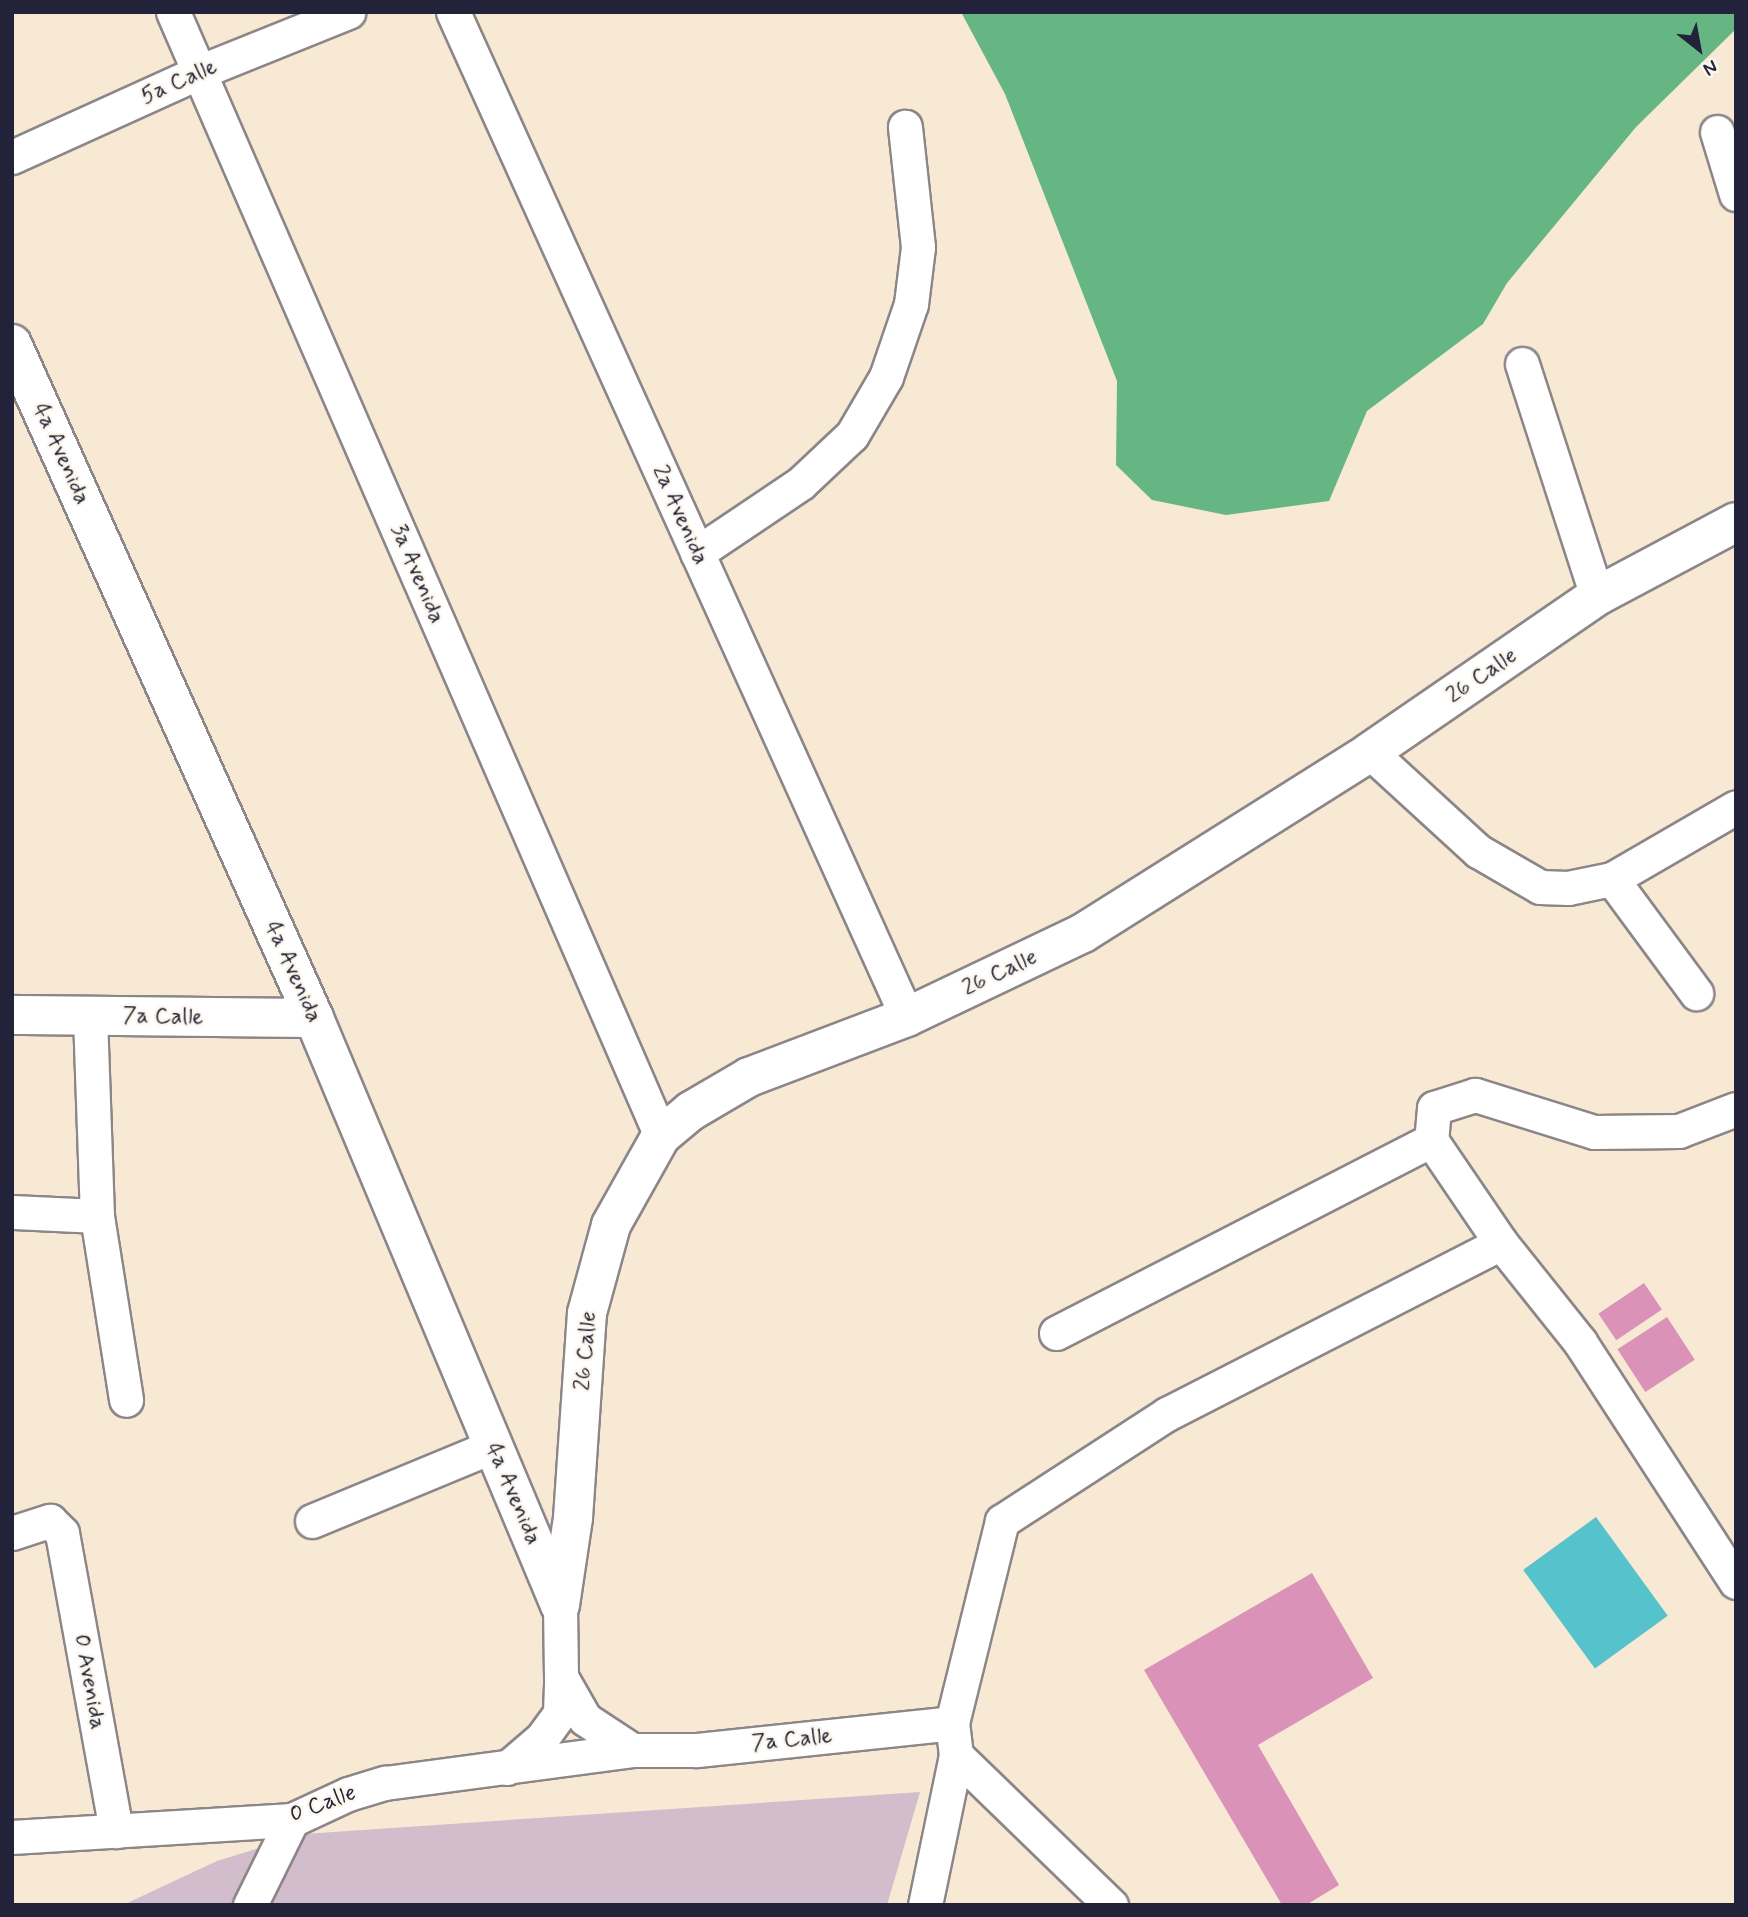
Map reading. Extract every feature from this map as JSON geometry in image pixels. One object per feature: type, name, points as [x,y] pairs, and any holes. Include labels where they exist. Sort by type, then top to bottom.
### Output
[{"type":"street","name":"3a Avenida","points":[[173,12],[661,1136]]},
{"type":"street","name":"5a Calle","points":[[12,157],[199,72],[348,12]]},
{"type":"street","name":"2a Avenida","points":[[453,12],[907,1017]]},
{"type":"street","points":[[697,553],[801,483],[852,435],[886,377],[911,304],[918,247],[905,127]]},
{"type":"street","points":[[1717,132],[1736,194]]},
{"type":"street","name":"4a Avenida","points":[[12,344],[314,1018],[560,1605]]},
{"type":"street","points":[[1522,364],[1597,596]]},
{"type":"street","name":"26 Calle","points":[[560,1605],[573,1518],[587,1313],[611,1225],[661,1136],[691,1111],[749,1077],[907,1017],[1083,933],[1370,752],[1597,596],[1736,522]]},
{"type":"street","points":[[1370,752],[1478,851],[1514,876],[1540,887],[1568,888],[1612,879],[1736,807]]},
{"type":"street","points":[[1612,879],[1696,993]]},
{"type":"street","name":"7a Calle","points":[[12,1015],[314,1018]]},
{"type":"street","points":[[90,1016],[97,1216],[126,1400]]},
{"type":"street","points":[[1736,1109],[1679,1130],[1594,1132],[1475,1095],[1434,1108],[1431,1140],[1501,1243],[1580,1342],[1736,1582]]},
{"type":"street","points":[[1056,1333],[1431,1140]]},
{"type":"street","points":[[12,1212],[97,1216]]},
{"type":"street","points":[[925,1905],[954,1739],[1002,1521],[1167,1414],[1501,1243]]},
{"type":"street","points":[[312,1521],[493,1446]]},
{"type":"street","name":"0 Avenida","points":[[12,1533],[50,1521],[62,1533],[116,1831]]},
{"type":"street","points":[[506,1768],[542,1738],[560,1713],[560,1605]]},
{"type":"street","points":[[561,1677],[584,1719],[632,1749]]},
{"type":"street","points":[[954,1739],[1111,1905]]},
{"type":"street","name":"7a Calle","points":[[632,1749],[697,1750],[954,1739]]},
{"type":"street","name":"0 Calle","points":[[12,1837],[292,1820],[348,1794],[385,1783],[632,1749]]},
{"type":"street","points":[[250,1905],[292,1820]]},
{"type":"shaded area","points":[[920,1792],[887,1905],[123,1905],[217,1861],[304,1834]]},
{"type":"green space","points":[[961,12],[1736,12],[1736,29],[1636,127],[1507,283],[1483,324],[1367,411],[1329,501],[1226,515],[1152,500],[1116,465],[1117,381],[1005,94]]},
{"type":"water","points":[[1596,1517],[1668,1616],[1595,1669],[1523,1570]]},
{"type":"building","points":[[1644,1283],[1662,1310],[1616,1340],[1598,1314]]},
{"type":"building","points":[[1667,1317],[1695,1360],[1645,1392],[1618,1349]]},
{"type":"building","points":[[1312,1573],[1373,1678],[1258,1745],[1339,1885],[1306,1905],[1282,1905],[1144,1670]]}]
